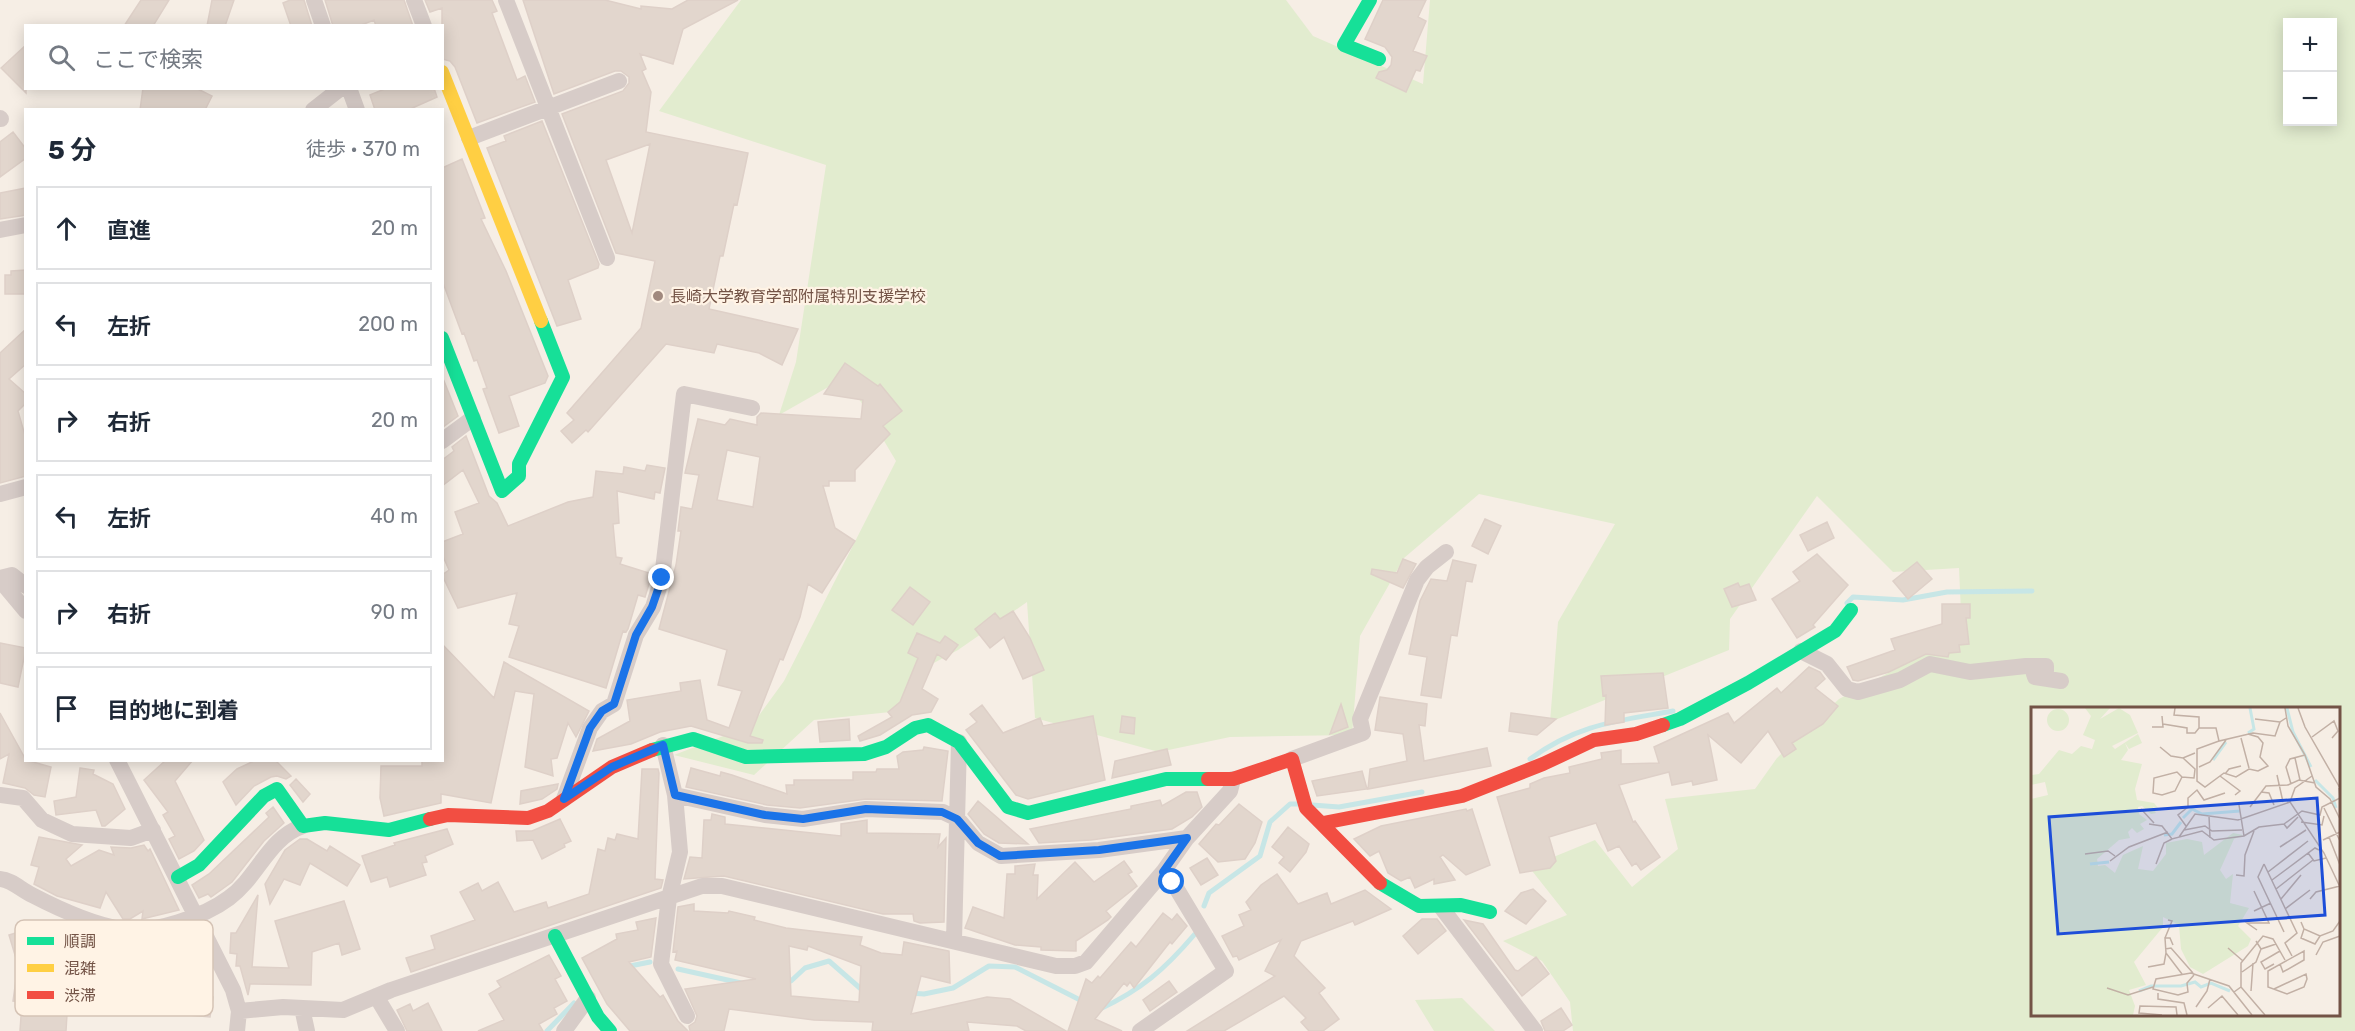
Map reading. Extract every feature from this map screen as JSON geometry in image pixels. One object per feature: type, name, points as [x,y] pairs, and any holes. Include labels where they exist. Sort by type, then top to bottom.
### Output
[{"type":"street","points":[[314,0],[322,24]]},
{"type":"street","points":[[414,0],[423,24]]},
{"type":"street","points":[[506,0],[607,258]]},
{"type":"street","points":[[1370,0],[1344,45],[1379,59]]},
{"type":"street","points":[[444,77],[563,377],[519,464],[519,476],[502,491],[444,343]]},
{"type":"street","points":[[469,138],[619,81]]},
{"type":"street","points":[[316,108],[338,90]]},
{"type":"street","points":[[350,90],[356,108]]},
{"type":"street","points":[[0,230],[24,225]]},
{"type":"street","points":[[564,799],[590,728],[602,711],[614,704],[636,635],[652,607],[662,578],[684,393],[752,408]]},
{"type":"street","points":[[444,440],[473,418]]},
{"type":"street","points":[[0,494],[24,487]]},
{"type":"street","points":[[186,920],[230,898],[277,842],[290,830],[325,823],[389,830],[448,815],[528,818],[548,811],[612,767],[663,745],[693,740],[746,757],[864,754],[886,747],[915,728],[928,725],[941,730],[959,742],[979,766],[1000,800],[1008,807],[1028,813],[1166,779],[1233,779],[1363,733],[1360,719],[1417,580],[1427,567],[1446,552]]},
{"type":"street","points":[[24,584],[12,575],[0,579],[24,609]]},
{"type":"street","points":[[1323,823],[1462,796],[1543,765],[1594,740],[1636,734],[1680,719],[1835,631],[1851,610]]},
{"type":"street","points":[[1801,651],[1827,664],[1847,689],[1858,692],[1900,680],[1930,664],[1970,672],[2046,666],[2046,671],[2034,674],[2035,677],[2061,681]]},
{"type":"street","points":[[954,940],[959,742]]},
{"type":"street","points":[[663,745],[675,795],[680,852],[669,898],[661,964],[687,1016]]},
{"type":"street","points":[[1292,759],[1306,808],[1323,823],[1373,879],[1401,898],[1419,906],[1461,905],[1490,912]]},
{"type":"street","points":[[119,762],[198,920]]},
{"type":"street","points":[[239,1011],[283,1006],[343,1010],[376,996],[702,886],[722,886],[1056,966],[1075,966],[1086,962],[1163,872],[1187,838],[1230,790],[1233,779]]},
{"type":"street","points":[[178,877],[199,865],[264,796],[277,789],[303,826]]},
{"type":"street","points":[[0,795],[23,798],[42,820],[72,834],[131,838],[153,830]]},
{"type":"street","points":[[675,795],[765,815],[803,819],[866,809],[942,812],[957,819],[978,843],[1000,856],[1099,850],[1187,838]]},
{"type":"street","points":[[1140,1031],[1226,971],[1172,882],[1163,872]]},
{"type":"street","points":[[0,879],[63,909],[94,920]]},
{"type":"street","points":[[1441,907],[1535,1031]]},
{"type":"street","points":[[555,936],[588,998],[610,1031]]},
{"type":"street","points":[[213,951],[233,990],[239,1011],[237,1031]]},
{"type":"street","points":[[376,996],[397,1031]]},
{"type":"street","points":[[564,1031],[588,998]]},
{"type":"street","points":[[302,1008],[307,1031]]},
{"type":"green space","points":[[741,0],[1286,0],[1313,36],[1423,84],[1430,0],[2355,0],[2355,1031],[1573,1031],[1570,1002],[1542,961],[1503,941],[1567,915],[1529,867],[1595,840],[1632,887],[1678,849],[1665,799],[1755,789],[1777,758],[1839,699],[1962,634],[1959,568],[1893,572],[1817,496],[1730,619],[1729,650],[1550,722],[1558,622],[1615,524],[1479,494],[1404,558],[1360,636],[1352,735],[1230,737],[1159,752],[1035,718],[1027,602],[958,650],[917,672],[900,711],[814,720],[754,775],[674,755],[752,725],[784,681],[896,461],[846,377],[779,415],[796,362],[826,165],[659,111]]},
{"type":"green space","points":[[1462,998],[1495,1031],[1434,1031],[1415,1000]]},
{"type":"building","points":[[141,0],[169,0],[154,24],[125,24]]},
{"type":"building","points":[[212,0],[234,0],[226,24],[207,24]]},
{"type":"building","points":[[290,0],[304,0],[311,24],[290,24],[283,3]]},
{"type":"building","points":[[325,0],[404,0],[412,24],[375,24],[374,20],[364,24],[332,24]]},
{"type":"building","points":[[425,0],[492,0],[497,11],[492,13],[517,80],[525,76],[535,102],[477,123],[455,67],[450,61],[444,60],[442,8],[430,12]]},
{"type":"building","points":[[523,0],[605,0],[641,9],[641,6],[672,9],[688,0],[738,0],[683,29],[673,64],[640,54],[646,69],[642,71],[651,92],[646,132],[748,153],[737,205],[734,204],[723,256],[720,256],[709,309],[798,329],[782,365],[759,353],[717,344],[714,353],[666,344],[588,432],[586,430],[572,443],[561,431],[574,420],[567,413],[641,328],[655,261],[616,253],[562,114],[623,91],[629,83],[629,77],[621,71],[615,71],[554,94]],"holes":[[[650,144],[632,233],[606,160]]]},
{"type":"building","points":[[1383,0],[1426,0],[1418,17],[1426,21],[1413,51],[1427,56],[1420,71],[1416,70],[1406,92],[1376,78],[1379,72],[1387,70],[1391,65],[1392,57],[1385,47],[1365,39]]},
{"type":"building","points":[[24,47],[24,90],[26,93],[1,68]]},
{"type":"building","points":[[143,90],[200,90],[212,96],[206,108],[140,108]]},
{"type":"building","points":[[382,90],[435,90],[437,97],[412,108],[374,108],[370,95]]},
{"type":"building","points":[[542,121],[599,264],[598,268],[568,280],[581,319],[557,326],[487,148],[506,141],[504,136]]},
{"type":"building","points":[[13,132],[24,146],[24,159],[0,177],[0,142]]},
{"type":"building","points":[[462,159],[485,218],[481,219],[506,271],[548,376],[545,383],[509,396],[519,426],[499,433],[483,389],[487,388],[477,360],[474,361],[464,333],[462,334],[444,285],[444,167]]},
{"type":"building","points":[[24,188],[24,215],[0,219],[0,193]]},
{"type":"building","points":[[24,270],[24,294],[5,294],[5,275],[11,275],[11,271]]},
{"type":"building","points":[[24,331],[24,366],[9,379],[24,392],[24,405],[18,411],[24,432],[24,477],[0,483],[0,353]]},
{"type":"building","points":[[845,363],[878,386],[880,384],[902,411],[883,426],[890,434],[855,470],[855,481],[829,481],[829,486],[823,486],[835,528],[855,541],[822,593],[808,584],[800,617],[783,660],[780,659],[750,736],[763,740],[762,743],[748,743],[691,726],[660,732],[631,744],[593,751],[597,739],[630,721],[627,700],[681,691],[680,683],[700,680],[707,720],[729,728],[742,691],[718,685],[727,650],[659,629],[676,565],[681,531],[678,531],[681,507],[692,509],[699,475],[685,473],[698,419],[725,425],[730,419],[757,425],[757,417],[761,413],[861,419],[863,400],[824,394]],"holes":[[[727,450],[760,457],[753,507],[717,500]]]},
{"type":"building","points":[[444,381],[458,416],[444,426]]},
{"type":"building","points":[[466,436],[489,496],[497,503],[508,526],[568,502],[593,497],[596,471],[623,474],[624,467],[645,471],[647,465],[665,468],[660,493],[655,492],[654,499],[617,491],[619,523],[613,524],[616,557],[622,558],[620,564],[652,574],[645,597],[638,595],[628,629],[626,632],[623,631],[606,688],[509,657],[519,626],[509,624],[517,593],[458,608],[444,579],[444,574],[449,570],[444,559],[444,541],[463,534],[455,512],[479,503],[463,470],[444,484],[444,458],[454,451],[452,447]]},
{"type":"building","points":[[1485,519],[1501,526],[1488,554],[1472,546]]},
{"type":"building","points":[[1827,522],[1834,538],[1808,551],[1800,535]]},
{"type":"building","points":[[1817,554],[1848,585],[1813,625],[1815,627],[1797,638],[1772,599],[1800,581],[1793,572]]},
{"type":"building","points":[[1403,559],[1416,564],[1403,588],[1371,574],[1372,569],[1397,573]]},
{"type":"building","points":[[1453,560],[1476,565],[1472,582],[1466,581],[1457,636],[1451,635],[1441,698],[1421,695],[1427,657],[1409,654],[1420,601],[1431,579],[1447,581]]},
{"type":"building","points":[[1917,562],[1932,579],[1908,599],[1893,581]]},
{"type":"building","points":[[1738,583],[1740,587],[1749,584],[1756,600],[1732,607],[1724,589]]},
{"type":"building","points":[[910,587],[930,602],[913,625],[892,610]]},
{"type":"building","points":[[1942,604],[1970,604],[1970,618],[1966,618],[1969,644],[1959,645],[1960,652],[1949,653],[1948,657],[1926,654],[1889,672],[1858,681],[1853,680],[1847,667],[1895,650],[1891,639],[1942,624]]},
{"type":"building","points":[[1013,611],[1030,638],[1044,670],[1023,679],[1004,637],[990,648],[975,629],[995,613],[1000,619]]},
{"type":"building","points":[[917,633],[940,643],[945,636],[958,645],[946,660],[937,654],[922,689],[938,699],[931,712],[912,715],[880,735],[860,741],[858,736],[892,717],[888,712],[900,702],[918,658],[908,653]]},
{"type":"building","points":[[0,643],[24,648],[18,687],[0,683]]},
{"type":"building","points":[[444,646],[494,698],[504,662],[589,711],[576,737],[568,723],[557,758],[551,759],[553,776],[525,767],[534,694],[515,691],[491,803],[441,794],[441,803],[384,816],[380,798],[381,766],[422,766],[422,762],[444,762]]},
{"type":"building","points":[[1809,667],[1820,672],[1825,679],[1815,688],[1838,706],[1823,724],[1792,743],[1796,749],[1784,757],[1768,731],[1741,763],[1708,735],[1717,780],[1693,785],[1692,781],[1672,785],[1669,772],[1619,785],[1633,822],[1635,821],[1660,857],[1641,870],[1636,863],[1632,866],[1619,846],[1608,851],[1596,823],[1549,837],[1556,861],[1550,868],[1520,873],[1497,797],[1530,788],[1530,784],[1544,778],[1570,773],[1569,767],[1602,759],[1601,753],[1621,750],[1621,764],[1659,763],[1654,747],[1728,713],[1734,723],[1777,688],[1781,693]]},
{"type":"building","points":[[1663,673],[1668,708],[1624,713],[1624,722],[1605,725],[1606,695],[1603,696],[1601,676]]},
{"type":"building","points":[[1380,697],[1427,704],[1425,726],[1419,725],[1424,761],[1487,748],[1491,766],[1368,789],[1370,769],[1407,761],[1403,734],[1375,730]]},
{"type":"building","points":[[1341,704],[1348,727],[1330,734]]},
{"type":"building","points":[[982,705],[1003,733],[1040,718],[1043,726],[1093,716],[1105,780],[1028,799],[1016,795],[966,730],[977,722],[970,714]]},
{"type":"building","points":[[0,713],[24,756],[24,762],[51,767],[45,797],[34,795],[25,788],[3,783],[9,754],[0,759]]},
{"type":"building","points":[[1511,713],[1556,719],[1537,735],[1509,731]]},
{"type":"building","points":[[1122,716],[1135,718],[1134,734],[1120,732]]},
{"type":"building","points":[[849,719],[850,740],[820,742],[818,722]]},
{"type":"building","points":[[924,747],[948,751],[942,801],[866,799],[800,808],[767,805],[686,787],[691,768],[720,776],[721,772],[787,794],[786,785],[794,785],[794,780],[853,780],[853,772],[899,769],[897,756],[903,752],[923,750]]},
{"type":"building","points":[[1167,749],[1171,765],[1112,778],[1115,761]]},
{"type":"building","points":[[164,762],[191,762],[175,781],[204,840],[194,851],[179,859],[169,839],[175,836],[163,815],[168,812],[144,780]]},
{"type":"building","points":[[252,762],[277,762],[291,776],[286,779],[271,777],[254,786],[236,805],[223,782],[237,769]]},
{"type":"building","points":[[80,768],[94,770],[93,774],[113,784],[125,809],[105,826],[102,826],[96,810],[56,815],[54,801],[76,797]]},
{"type":"building","points":[[642,769],[658,769],[659,773],[655,879],[663,880],[661,888],[411,972],[406,958],[435,949],[431,936],[475,920],[460,892],[478,883],[482,891],[498,882],[514,912],[546,902],[548,908],[589,894],[598,849],[605,851],[608,838],[615,840],[617,834],[638,839]]},
{"type":"building","points":[[1362,771],[1367,789],[1317,796],[1312,781]]},
{"type":"building","points":[[296,779],[310,794],[303,802],[290,785]]},
{"type":"building","points":[[558,784],[557,789],[542,799],[520,804],[521,791]]},
{"type":"building","points":[[1186,792],[1197,792],[1202,807],[1192,817],[1172,829],[1091,840],[1039,843],[1030,829],[1131,809],[1131,806],[1160,800],[1162,806]]},
{"type":"building","points":[[978,801],[1028,844],[999,843],[984,834],[968,814]]},
{"type":"building","points":[[1239,804],[1262,822],[1255,843],[1245,859],[1218,862],[1199,844],[1216,824],[1219,825]]},
{"type":"building","points":[[273,807],[284,823],[264,841],[232,882],[211,897],[208,894],[199,898],[192,885],[209,874],[269,817],[266,813]]},
{"type":"building","points":[[1466,809],[1467,811],[1472,809],[1490,865],[1466,875],[1443,855],[1440,857],[1455,880],[1434,884],[1434,879],[1415,888],[1410,877],[1401,881],[1388,873],[1379,851],[1370,856],[1354,839],[1381,826]]},
{"type":"building","points":[[712,814],[725,817],[725,824],[841,836],[841,824],[867,820],[867,833],[940,834],[938,847],[946,838],[944,922],[920,923],[914,921],[913,914],[883,914],[724,876],[684,879],[690,857],[702,858],[704,820],[711,820]]},
{"type":"building","points":[[560,819],[571,841],[564,844],[565,847],[542,859],[533,840],[517,841],[516,831],[532,831]]},
{"type":"building","points":[[1288,827],[1309,844],[1306,852],[1290,872],[1279,863],[1284,857],[1272,847]]},
{"type":"building","points":[[447,829],[453,844],[425,856],[427,862],[422,863],[426,875],[390,887],[387,877],[371,882],[362,856],[395,845],[394,843]]},
{"type":"building","points":[[39,837],[82,845],[66,859],[71,866],[99,850],[114,855],[111,847],[131,848],[144,845],[148,851],[150,849],[179,910],[142,919],[143,911],[130,919],[123,919],[106,892],[100,908],[57,896],[34,884],[39,867],[31,865]]},
{"type":"building","points":[[300,839],[307,839],[327,851],[330,846],[360,865],[347,886],[310,863],[300,885],[284,879],[270,904],[265,884],[285,850]]},
{"type":"building","points":[[1207,858],[1218,875],[1201,885],[1190,868]]},
{"type":"building","points":[[1124,861],[1132,872],[1128,874],[1137,886],[1106,911],[1111,917],[1108,920],[1076,941],[1076,951],[1041,950],[1041,947],[1015,945],[965,928],[973,907],[1004,918],[1007,874],[1015,874],[1015,866],[1035,864],[1033,875],[1038,875],[1037,899],[1075,862],[1094,882]]},
{"type":"building","points":[[1277,874],[1298,904],[1327,893],[1331,904],[1365,890],[1391,909],[1355,925],[1353,921],[1301,941],[1294,956],[1325,988],[1319,993],[1339,1019],[1323,1031],[1309,1031],[1301,1022],[1306,1018],[1284,996],[1224,1031],[1187,1031],[1275,976],[1265,971],[1281,940],[1239,960],[1237,956],[1233,957],[1222,936],[1244,926],[1239,915],[1251,910],[1246,902],[1261,885]]},
{"type":"building","points":[[1533,889],[1546,901],[1526,924],[1505,911],[1521,893]]},
{"type":"building","points":[[258,895],[252,967],[289,968],[275,921],[344,901],[360,949],[342,955],[339,943],[312,952],[311,985],[250,984],[248,995],[240,966],[236,966],[237,954],[230,953],[231,933],[236,933]]},
{"type":"building","points":[[694,904],[694,911],[728,913],[729,911],[786,928],[862,937],[860,945],[881,953],[902,955],[904,942],[949,951],[950,983],[921,976],[911,1014],[987,997],[1010,999],[1066,1031],[1026,1031],[1017,1026],[967,1022],[969,1031],[872,1031],[873,1022],[814,1020],[729,1009],[724,1031],[690,1031],[689,1026],[695,1022],[697,1016],[685,989],[756,979],[675,960],[677,951],[673,952],[678,907]],"holes":[[[789,946],[807,950],[808,946],[861,966],[859,1002],[791,996]]]},
{"type":"building","points":[[1163,913],[1172,920],[1177,914],[1187,926],[1172,944],[1170,942],[1134,988],[1130,982],[1127,986],[1124,983],[1095,1019],[1122,1031],[1068,1031],[1086,979],[1092,983],[1098,976],[1100,978],[1131,942],[1136,947]]},
{"type":"building","points":[[656,918],[651,957],[629,962],[660,997],[663,995],[678,1021],[688,1031],[630,1031],[607,1004],[582,958],[617,939],[616,934],[638,930],[636,922]]},
{"type":"building","points":[[1422,919],[1437,919],[1446,931],[1418,954],[1403,936]]},
{"type":"building","points":[[1464,920],[1483,924],[1515,970],[1518,971],[1536,957],[1549,974],[1522,996]]},
{"type":"building","points":[[15,933],[15,955],[9,935]]},
{"type":"building","points":[[549,955],[561,976],[555,979],[567,1001],[554,1008],[557,1014],[539,1024],[543,1031],[478,1031],[504,1020],[489,994],[501,987],[497,981]]},
{"type":"building","points":[[1169,981],[1177,992],[1150,1011],[1143,1000]]},
{"type":"building","points":[[428,1003],[442,1031],[407,1031],[397,1010],[410,1004],[413,1011]]},
{"type":"building","points":[[1561,1008],[1572,1025],[1563,1031],[1545,1031],[1541,1021]]},
{"type":"building","points":[[21,1016],[67,1016],[66,1031],[20,1031]]},
{"type":"waterway","points":[[1847,603],[1853,597],[1903,600],[1947,592],[2032,591]]},
{"type":"waterway","points":[[1530,759],[1547,747],[1581,731],[1616,721],[1673,711]]},
{"type":"waterway","points":[[1312,805],[1339,807],[1422,792]]},
{"type":"waterway","points":[[1204,906],[1209,893],[1260,856],[1270,822],[1290,804],[1300,804]]},
{"type":"waterway","points":[[1100,1009],[1152,978],[1194,935]]},
{"type":"waterway","points":[[783,981],[791,981],[805,968],[829,961],[865,990]]},
{"type":"waterway","points":[[625,967],[650,962]]},
{"type":"waterway","points":[[910,993],[924,994],[953,988],[989,966],[1015,967],[1084,1002]]},
{"type":"waterway","points":[[678,969],[741,983]]},
{"type":"waterway","points":[[547,1031],[574,1003]]},
{"type":"traffic: fast","points":[[1370,0],[1344,45],[1379,59]]},
{"type":"traffic: fast","points":[[444,343],[502,491],[519,476],[519,464],[563,377],[541,321]]},
{"type":"traffic: fast","points":[[1663,725],[1680,719],[1748,683],[1835,631],[1851,610]]},
{"type":"traffic: fast","points":[[652,750],[693,739],[746,757],[864,754],[886,747],[915,728],[928,725],[959,742],[1008,807],[1028,813],[1166,779],[1208,779]]},
{"type":"traffic: fast","points":[[178,877],[199,865],[264,796],[277,789],[303,826],[325,823],[389,830],[430,819]]},
{"type":"traffic: fast","points":[[1380,883],[1419,906],[1461,905],[1490,912]]},
{"type":"traffic: fast","points":[[555,936],[598,1017],[610,1031]]},
{"type":"traffic: slow","points":[[444,77],[541,321]]},
{"type":"traffic: jam","points":[[1323,823],[1462,796],[1543,764],[1594,740],[1636,734],[1663,725]]},
{"type":"traffic: jam","points":[[430,819],[448,815],[528,818],[548,811],[612,767],[652,750]]},
{"type":"traffic: jam","points":[[1208,779],[1233,779],[1292,759],[1306,808],[1380,883]]},
{"type":"place","name":"長崎大学教育学部附属特別支援学校","points":[[658,296]]},
{"type":"route","points":[[662,578],[652,607],[636,635],[614,704],[602,711],[590,728],[564,799],[612,767],[663,745],[675,795],[765,815],[803,819],[866,809],[942,812],[957,819],[978,843],[1000,856],[1031,856],[1099,850],[1187,838],[1163,872],[1172,882]]}]
